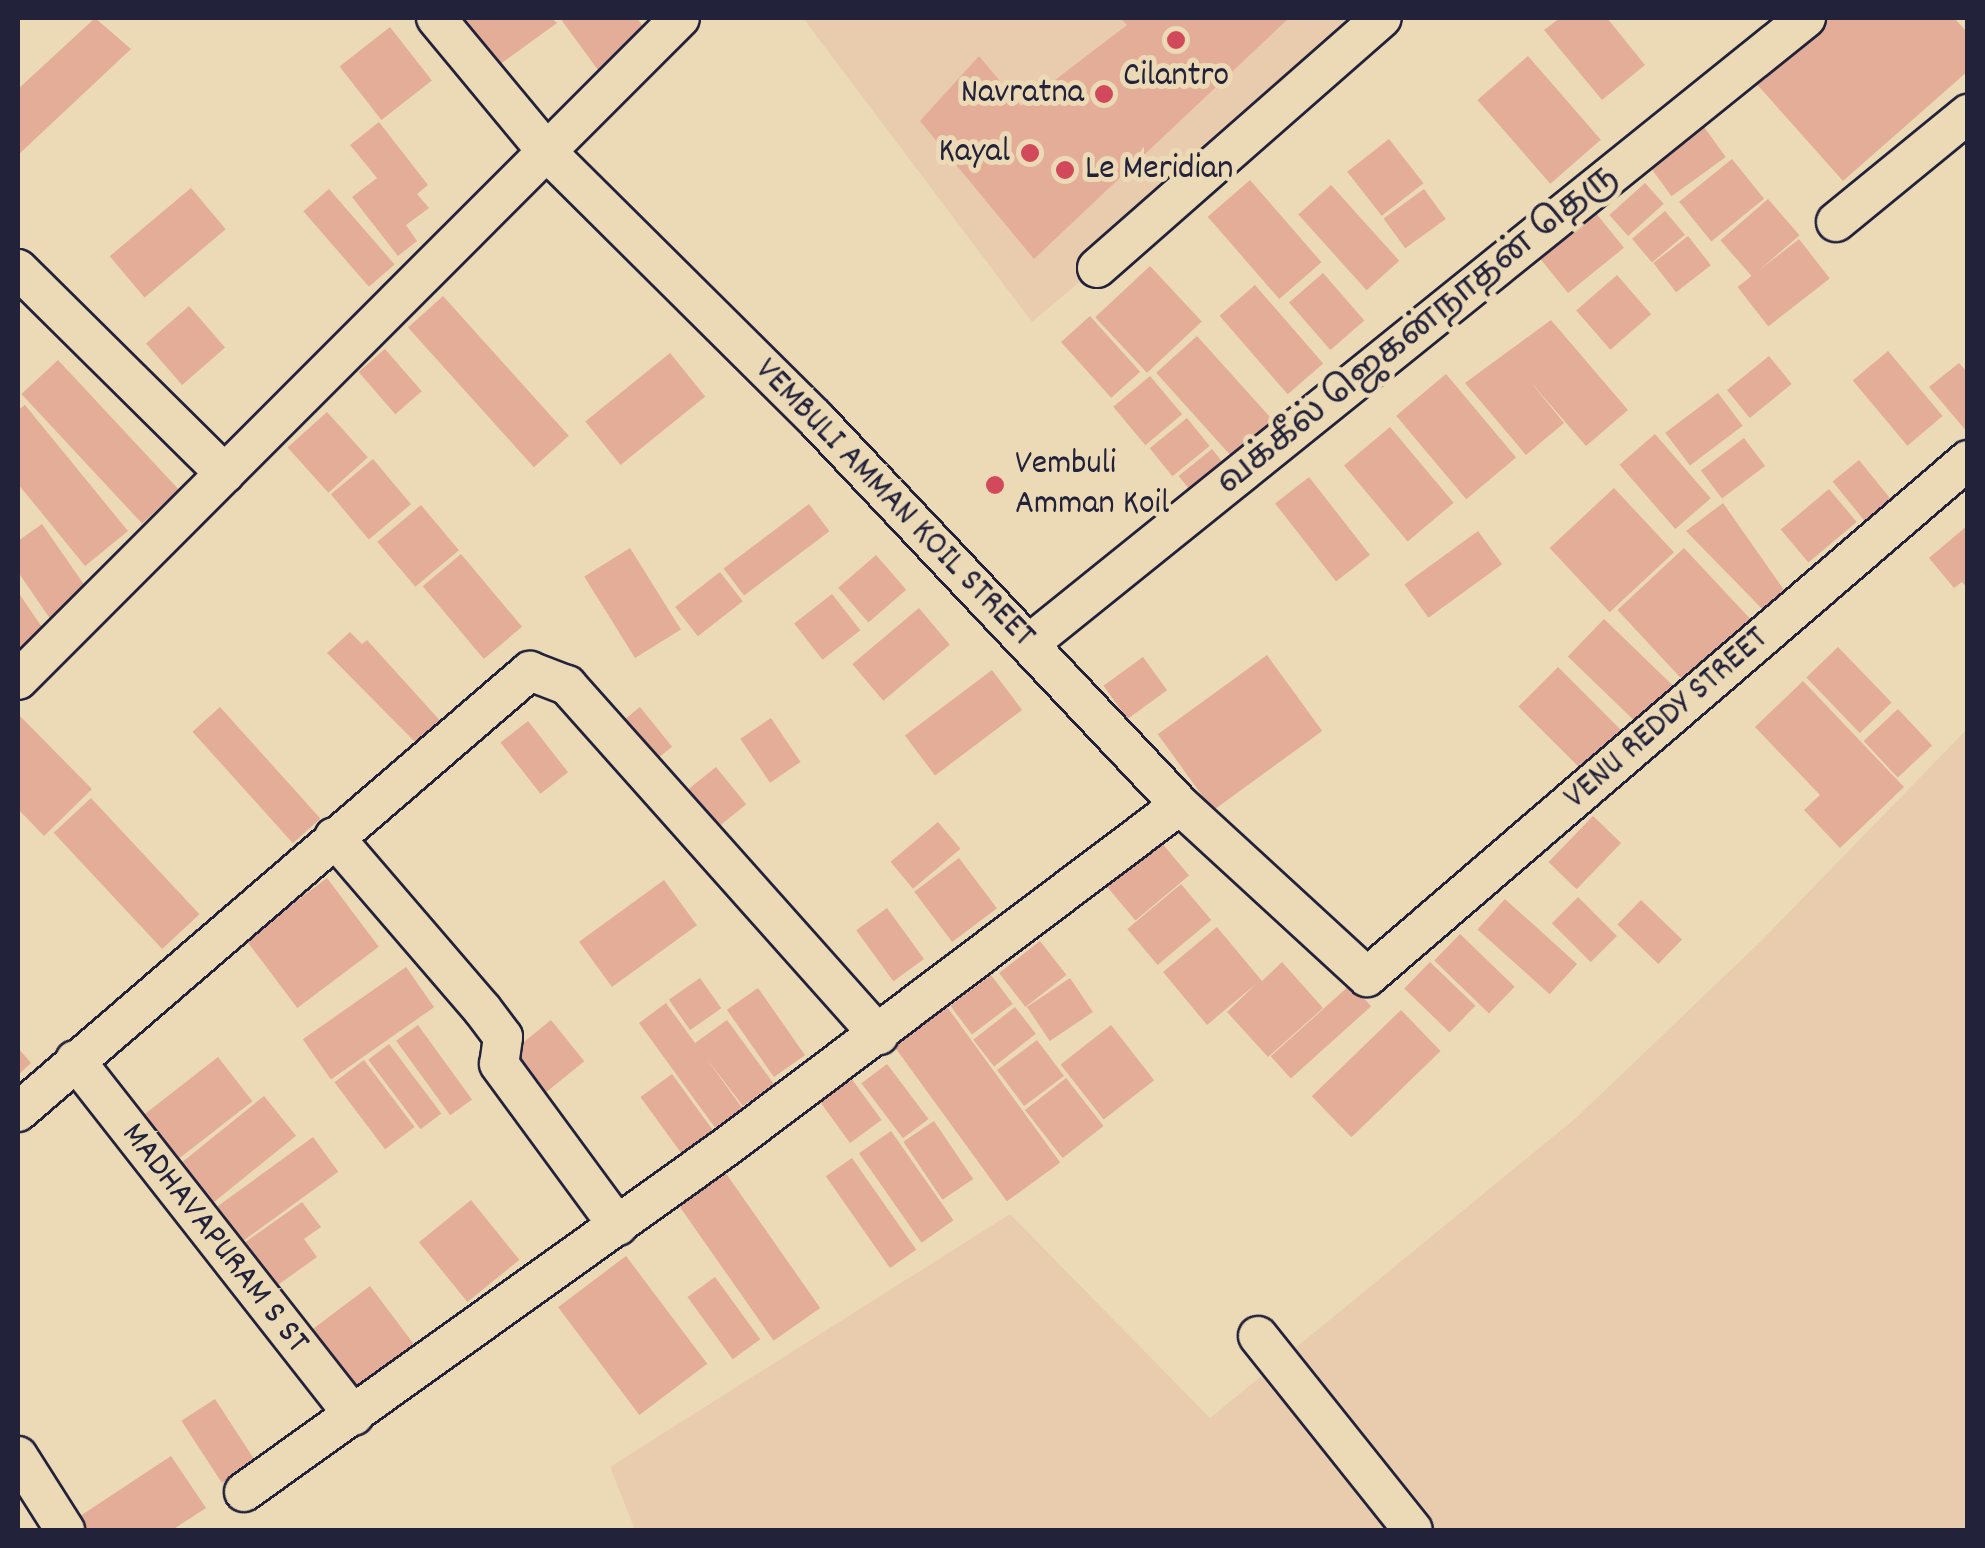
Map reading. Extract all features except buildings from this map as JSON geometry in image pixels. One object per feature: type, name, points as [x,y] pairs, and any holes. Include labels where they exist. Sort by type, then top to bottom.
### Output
[{"type":"street","name":"VEMBULI AMMAN KOIL STREET","points":[[436,18],[548,153],[816,418],[1180,805],[1367,977]]},
{"type":"street","points":[[1097,268],[1382,18]]},
{"type":"street","name":"வக்கீல் ஜெகன்நாதன் தெரு","points":[[1029,644],[1806,18]]},
{"type":"street","points":[[18,680],[548,153],[668,22]]},
{"type":"street","points":[[1836,222],[1968,114]]},
{"type":"street","points":[[18,269],[224,474]]},
{"type":"street","name":"VENU REDDY STREET","points":[[1367,977],[1968,460]]},
{"type":"street","points":[[18,1112],[512,680],[542,672],[578,697],[878,1035]]},
{"type":"street","points":[[244,1492],[618,1226],[878,1035],[1180,805]]},
{"type":"street","points":[[334,837],[503,1037],[500,1064],[618,1226]]},
{"type":"street","name":"MADHAVAPURAM S ST","points":[[75,1060],[354,1416]]},
{"type":"street","points":[[1258,1336],[1413,1530]]},
{"type":"street","points":[[18,1456],[64,1530]]},
{"type":"shaded area","name":"Le Meridian","points":[[803,18],[1394,18],[1032,322]]},
{"type":"shaded area","points":[[1967,729],[1967,1530],[635,1530],[610,1467],[1010,1214],[1210,1418],[1577,1117],[1761,941]]},
{"type":"place","name":"Cilantro","points":[[1176,40]]},
{"type":"place","name":"Navratna","points":[[1104,94]]},
{"type":"place","name":"Kayal","points":[[1030,153]]},
{"type":"place","name":"Le Meridian","points":[[1065,170]]},
{"type":"place","name":"Vembuli Amman Koil","points":[[995,485]]}]
